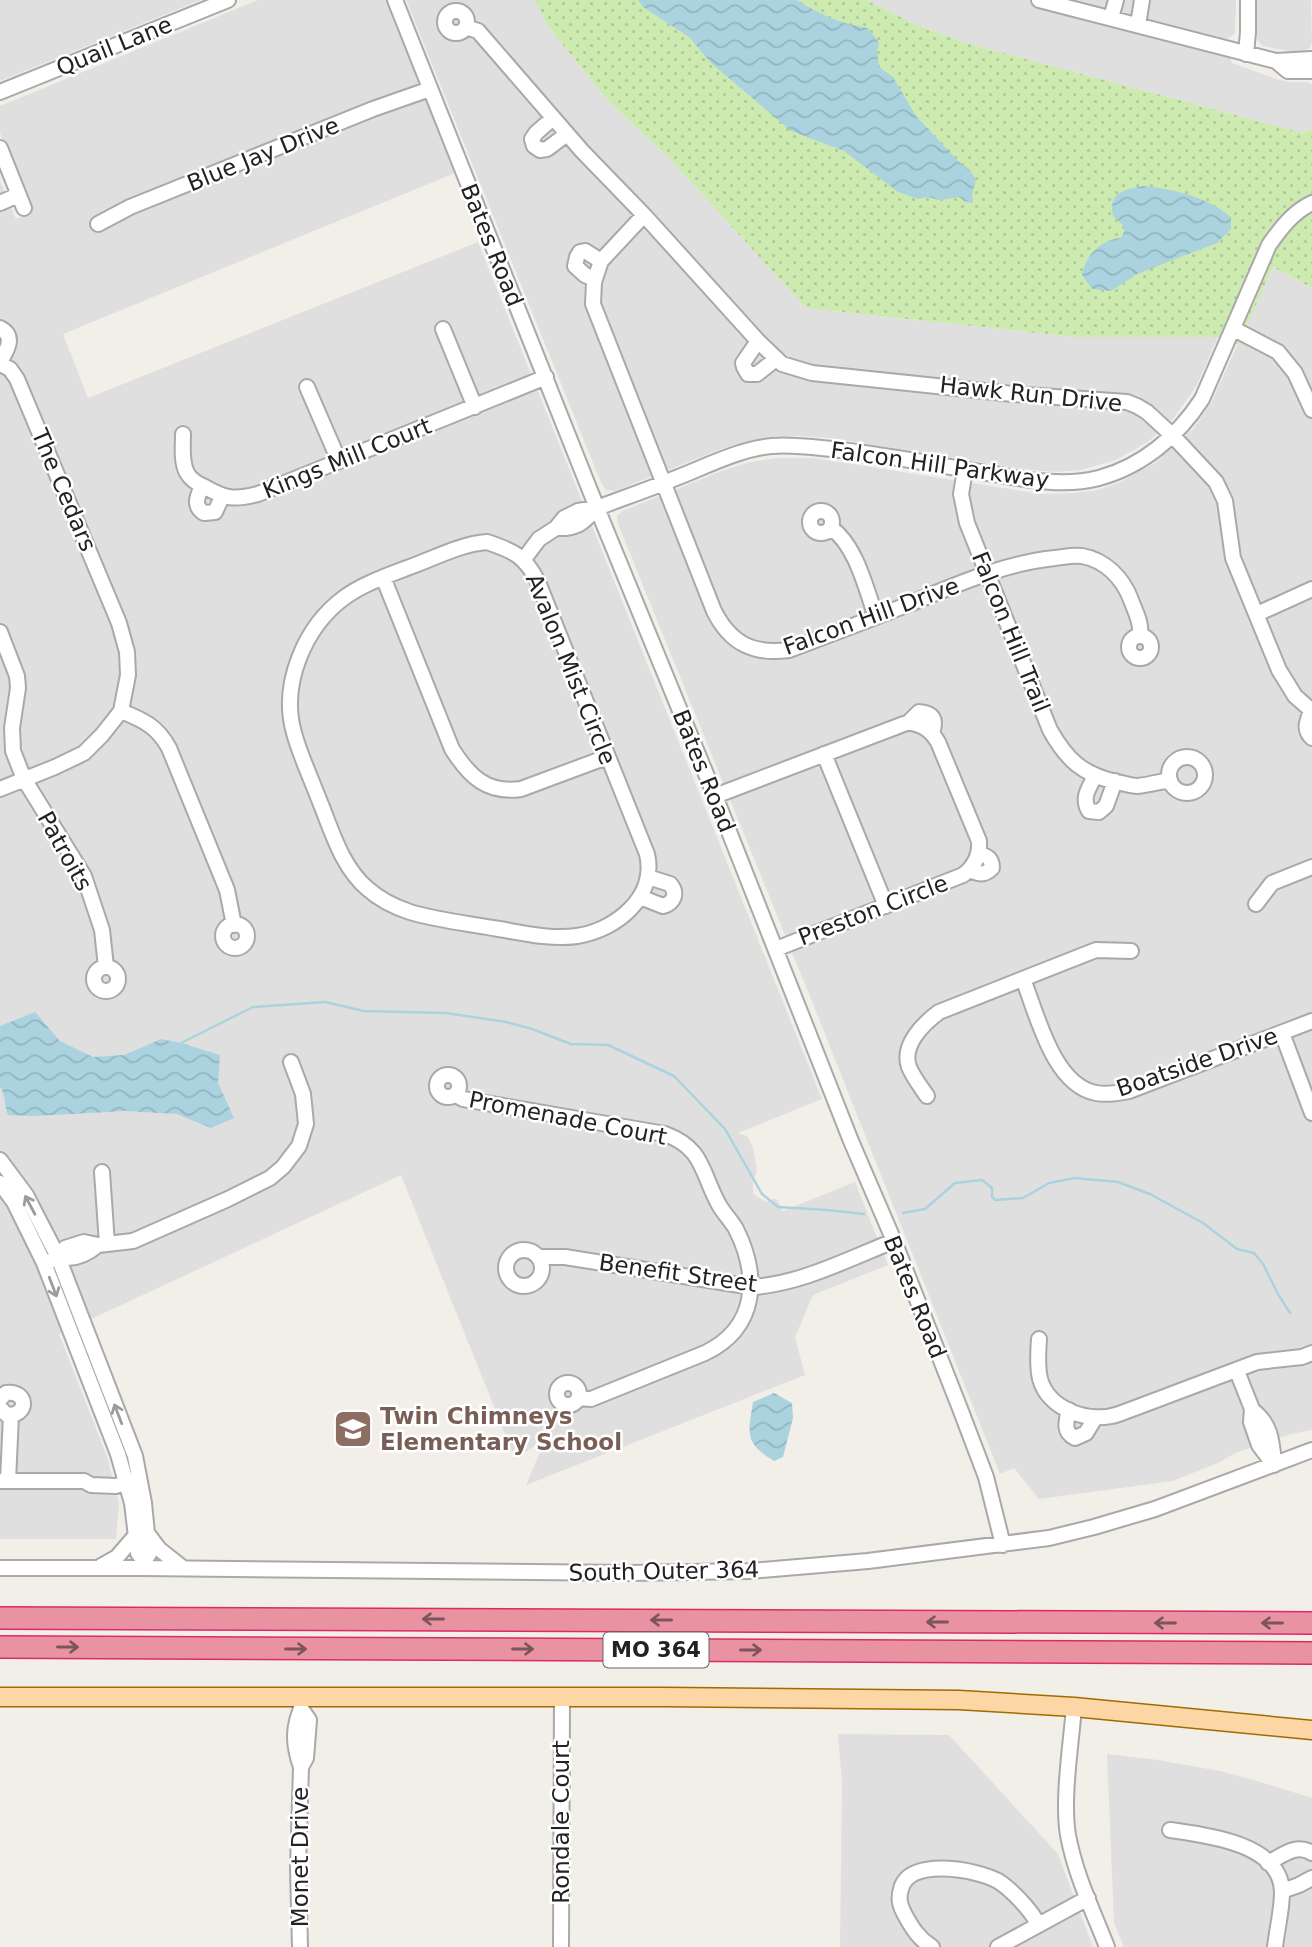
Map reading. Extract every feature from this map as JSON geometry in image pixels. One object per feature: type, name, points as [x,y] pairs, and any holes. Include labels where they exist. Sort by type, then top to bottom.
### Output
[{"type":"highway","name":"MO 364","points":[[0,1618],[1312,1623]]},
{"type":"highway","name":"MO 364","points":[[0,1647],[1312,1654]]},
{"type":"main road","points":[[0,1697],[301,1704],[562,1697],[959,1700],[1074,1707],[1312,1730]]},
{"type":"street","name":"Quail Lane","points":[[0,92],[228,0]]},
{"type":"street","name":"Bates Road","points":[[395,0],[851,1141],[894,1241],[986,1477],[1003,1545]]},
{"type":"street","points":[[1039,0],[1276,61],[1312,60]]},
{"type":"street","points":[[1111,18],[1116,0]]},
{"type":"street","points":[[1138,25],[1142,0]]},
{"type":"street","points":[[1245,54],[1248,0]]},
{"type":"street","name":"Hawk Run Drive","points":[[466,27],[478,31],[582,152],[645,215],[782,364],[812,373],[1026,395],[1127,402],[1147,412],[1216,482],[1225,501],[1233,558],[1279,670],[1295,696],[1311,711],[1306,724],[1307,733],[1312,738]]},
{"type":"street","points":[[1276,61],[1288,71],[1312,71]]},
{"type":"street","name":"Blue Jay Drive","points":[[98,223],[143,202],[373,109],[430,89]]},
{"type":"street","points":[[553,118],[536,133],[532,139],[534,146],[540,150],[547,149],[567,134]]},
{"type":"street","points":[[0,148],[21,202],[0,203]]},
{"type":"street","name":"Falcon Hill Parkway","points":[[524,559],[539,538],[578,510],[597,508],[727,457],[773,446],[846,451],[1056,483],[1087,481],[1111,474],[1139,461],[1173,436],[1189,419],[1202,399],[1269,245],[1299,209],[1312,203]]},
{"type":"street","name":"Falcon Hill Drive","points":[[645,215],[601,261],[594,279],[593,304],[714,611],[721,625],[734,638],[747,646],[774,652],[789,650],[988,573],[1035,559],[1078,555],[1110,568],[1128,592],[1139,622],[1140,635]]},
{"type":"street","name":"Falcon Hill Drive","points":[[594,279],[584,275],[575,266],[577,257],[580,252],[586,251],[601,261]]},
{"type":"street","points":[[0,328],[7,332],[10,339],[0,363]]},
{"type":"street","points":[[443,329],[475,407]]},
{"type":"street","points":[[1234,329],[1278,352],[1295,373],[1312,410]]},
{"type":"street","points":[[758,341],[743,363],[748,374],[757,374],[776,359]]},
{"type":"street","name":"The Cedars","points":[[0,363],[10,369],[17,379],[119,623],[127,652],[128,675],[121,711]]},
{"type":"street","name":"Kings Mill Court","points":[[222,497],[239,499],[258,494],[546,377]]},
{"type":"street","points":[[307,387],[339,461]]},
{"type":"street","points":[[183,434],[183,462],[187,473],[196,482],[222,497],[215,512],[204,513],[198,509],[202,486]]},
{"type":"street","name":"Falcon Hill Trail","points":[[965,470],[961,495],[967,523],[1054,736],[1065,755],[1095,776],[1135,786],[1170,780]]},
{"type":"street","points":[[831,528],[845,541],[861,572],[876,617]]},
{"type":"street","name":"Avalon Mist Circle","points":[[487,542],[499,546],[524,559],[538,582],[647,854],[650,870],[640,897],[631,909],[614,922],[586,934],[566,937],[535,935],[438,919],[408,911],[380,898],[368,889],[356,877],[340,850],[293,732],[291,695],[299,657],[322,618],[347,595],[383,577],[477,543],[487,542]]},
{"type":"street","points":[[383,577],[452,749],[464,768],[479,781],[501,790],[522,789],[607,757]]},
{"type":"street","points":[[1257,614],[1312,589]]},
{"type":"street","name":"Patroits","points":[[0,632],[17,676],[18,688],[12,728],[13,751],[24,779],[84,876],[102,930],[106,967]]},
{"type":"street","points":[[0,789],[84,752],[121,711],[141,719],[162,734],[169,748],[228,890],[234,925]]},
{"type":"street","name":"Preston Circle","points":[[715,796],[909,722],[923,726],[938,742],[979,841],[979,854],[970,870],[963,875],[776,948]]},
{"type":"street","points":[[824,754],[886,906]]},
{"type":"street","points":[[1095,776],[1085,796],[1089,811],[1099,812],[1106,806],[1115,781]]},
{"type":"street","points":[[1256,904],[1272,883],[1312,867]]},
{"type":"street","points":[[640,897],[663,906],[674,898],[670,884],[648,877]]},
{"type":"street","points":[[927,1096],[909,1067],[908,1059],[915,1036],[925,1023],[949,1007],[1096,950],[1131,951]]},
{"type":"street","name":"Boatside Drive","points":[[1023,979],[1058,1064],[1068,1079],[1095,1093],[1129,1091],[1312,1021]]},
{"type":"street","points":[[1282,1033],[1312,1113]]},
{"type":"street","points":[[54,1259],[69,1259],[103,1244],[133,1241],[270,1178],[283,1167],[299,1146],[306,1124],[303,1094],[291,1062]]},
{"type":"street","name":"Promenade Court","points":[[456,1095],[463,1099],[678,1139],[689,1147],[702,1166],[722,1212],[733,1224],[749,1266],[752,1287]]},
{"type":"street","points":[[0,1160],[26,1195],[135,1456],[132,1480],[144,1503],[138,1553],[143,1564]]},
{"type":"street","points":[[102,1172],[103,1244]]},
{"type":"street","points":[[0,1182],[54,1259]]},
{"type":"street","name":"Benefit Street","points":[[538,1256],[565,1256],[752,1287],[777,1286],[894,1241]]},
{"type":"street","points":[[579,1398],[591,1399],[715,1348],[734,1332],[747,1306],[752,1287]]},
{"type":"street","points":[[1039,1339],[1038,1359],[1044,1387],[1060,1405],[1095,1418],[1110,1417],[1257,1362],[1302,1357],[1312,1353]]},
{"type":"street","points":[[1237,1371],[1252,1410],[1251,1422],[1259,1445],[1274,1465]]},
{"type":"street","points":[[0,1399],[10,1392],[20,1395],[23,1402],[18,1413],[5,1412],[4,1481],[84,1481],[93,1477],[115,1476],[132,1480]]},
{"type":"street","points":[[1069,1410],[1067,1430],[1076,1438],[1086,1433],[1095,1418]]},
{"type":"street","name":"South Outer 364","points":[[0,1568],[98,1568],[143,1564],[183,1568],[628,1573],[731,1572],[868,1561],[1003,1545],[1094,1527],[1155,1509],[1312,1450]]},
{"type":"street","points":[[98,1568],[117,1557],[141,1534]]},
{"type":"street","points":[[141,1534],[183,1568]]},
{"type":"street","name":"Rondale Court","points":[[561,1947],[562,1697]]},
{"type":"street","name":"Monet Drive","points":[[300,1947],[298,1868],[301,1767],[306,1758],[309,1720],[301,1704]]},
{"type":"street","points":[[1074,1707],[1067,1822],[1069,1837],[1078,1873],[1107,1947]]},
{"type":"street","points":[[1170,1830],[1218,1837],[1249,1848],[1268,1863],[1277,1876],[1282,1891],[1275,1947]]},
{"type":"street","points":[[1268,1863],[1294,1849],[1305,1849],[1312,1853]]},
{"type":"street","points":[[932,1947],[914,1932],[900,1908],[903,1881],[913,1873],[936,1869],[964,1870],[984,1875],[1000,1882],[1033,1913],[1038,1924]]},
{"type":"street","points":[[1282,1891],[1312,1878]]},
{"type":"street","points":[[998,1947],[1088,1898]]},
{"type":"shaded area","points":[[0,0],[201,0],[0,81]]},
{"type":"shaded area","points":[[258,0],[388,0],[455,173],[63,334],[88,398],[478,242],[822,1099],[738,1133],[747,1136],[753,1147],[757,1171],[753,1194],[766,1202],[777,1199],[783,1211],[855,1182],[888,1265],[813,1295],[795,1337],[805,1375],[526,1485],[546,1438],[515,1459],[401,1175],[59,1334],[107,1456],[119,1504],[116,1539],[0,1539],[0,181],[16,219],[30,214],[0,133],[0,106]]},
{"type":"shaded area","points":[[406,0],[535,0],[547,25],[609,102],[667,156],[806,308],[1073,337],[1218,337],[1196,387],[1172,420],[1148,442],[1116,460],[1081,470],[1031,470],[830,438],[779,436],[726,447],[615,491],[606,490]]},
{"type":"shaded area","points":[[866,0],[1236,0],[1235,33],[1223,39],[1232,63],[1279,80],[1312,84],[1312,129],[1303,133],[966,43],[913,23]]},
{"type":"shaded area","points":[[1241,0],[1311,0],[1310,47],[1305,51],[1295,52],[1262,46],[1257,39],[1257,21]]},
{"type":"shaded area","points":[[1273,267],[1312,288],[1312,1430],[1291,1434],[1235,1453],[1173,1481],[1039,1499],[1014,1468],[1000,1474],[617,516],[622,511],[724,470],[777,458],[814,458],[1041,494],[1097,490],[1118,483],[1155,463],[1193,429],[1211,403]]},
{"type":"shaded area","points":[[838,1734],[949,1735],[1058,1854],[1093,1947],[840,1947],[842,1783]]},
{"type":"shaded area","points":[[1107,1754],[1220,1771],[1312,1798],[1312,1947],[1124,1947],[1114,1923]]},
{"type":"green space","points":[[535,0],[866,0],[913,23],[966,43],[1303,133],[1312,129],[1312,288],[1273,267],[1238,345],[1218,337],[1073,337],[806,308],[667,156],[609,102],[547,25]]},
{"type":"water","points":[[638,0],[797,0],[831,18],[868,28],[879,43],[879,67],[893,77],[916,116],[958,161],[970,170],[976,180],[972,194],[973,203],[959,197],[918,199],[898,192],[844,151],[791,131],[711,63],[689,37],[643,7]]},
{"type":"water","points":[[1143,186],[1166,189],[1201,199],[1231,217],[1231,229],[1217,243],[1137,274],[1111,291],[1092,289],[1082,275],[1087,261],[1101,245],[1122,237],[1125,228],[1113,216],[1115,197],[1124,191]]},
{"type":"water","points":[[35,1012],[60,1041],[93,1057],[124,1055],[161,1039],[220,1055],[218,1083],[234,1118],[211,1128],[177,1114],[126,1111],[8,1115],[0,1087],[0,1026]]},
{"type":"water","points":[[774,1393],[792,1403],[793,1418],[783,1457],[774,1461],[753,1443],[750,1437],[750,1422],[753,1402]]},
{"type":"waterway","points":[[181,1043],[253,1007],[325,1002],[364,1011],[446,1013],[506,1022],[571,1044],[608,1045],[674,1076],[725,1129],[762,1194],[778,1207],[864,1214]]},
{"type":"waterway","points":[[903,1213],[925,1209],[955,1183],[982,1180],[992,1188],[992,1197],[995,1200],[1023,1198],[1049,1183],[1075,1178],[1118,1182],[1150,1194],[1203,1223],[1237,1249],[1254,1253],[1290,1313]]},
{"type":"place","name":"Twin Chimneys Elementary School","points":[[353,1429]]}]
